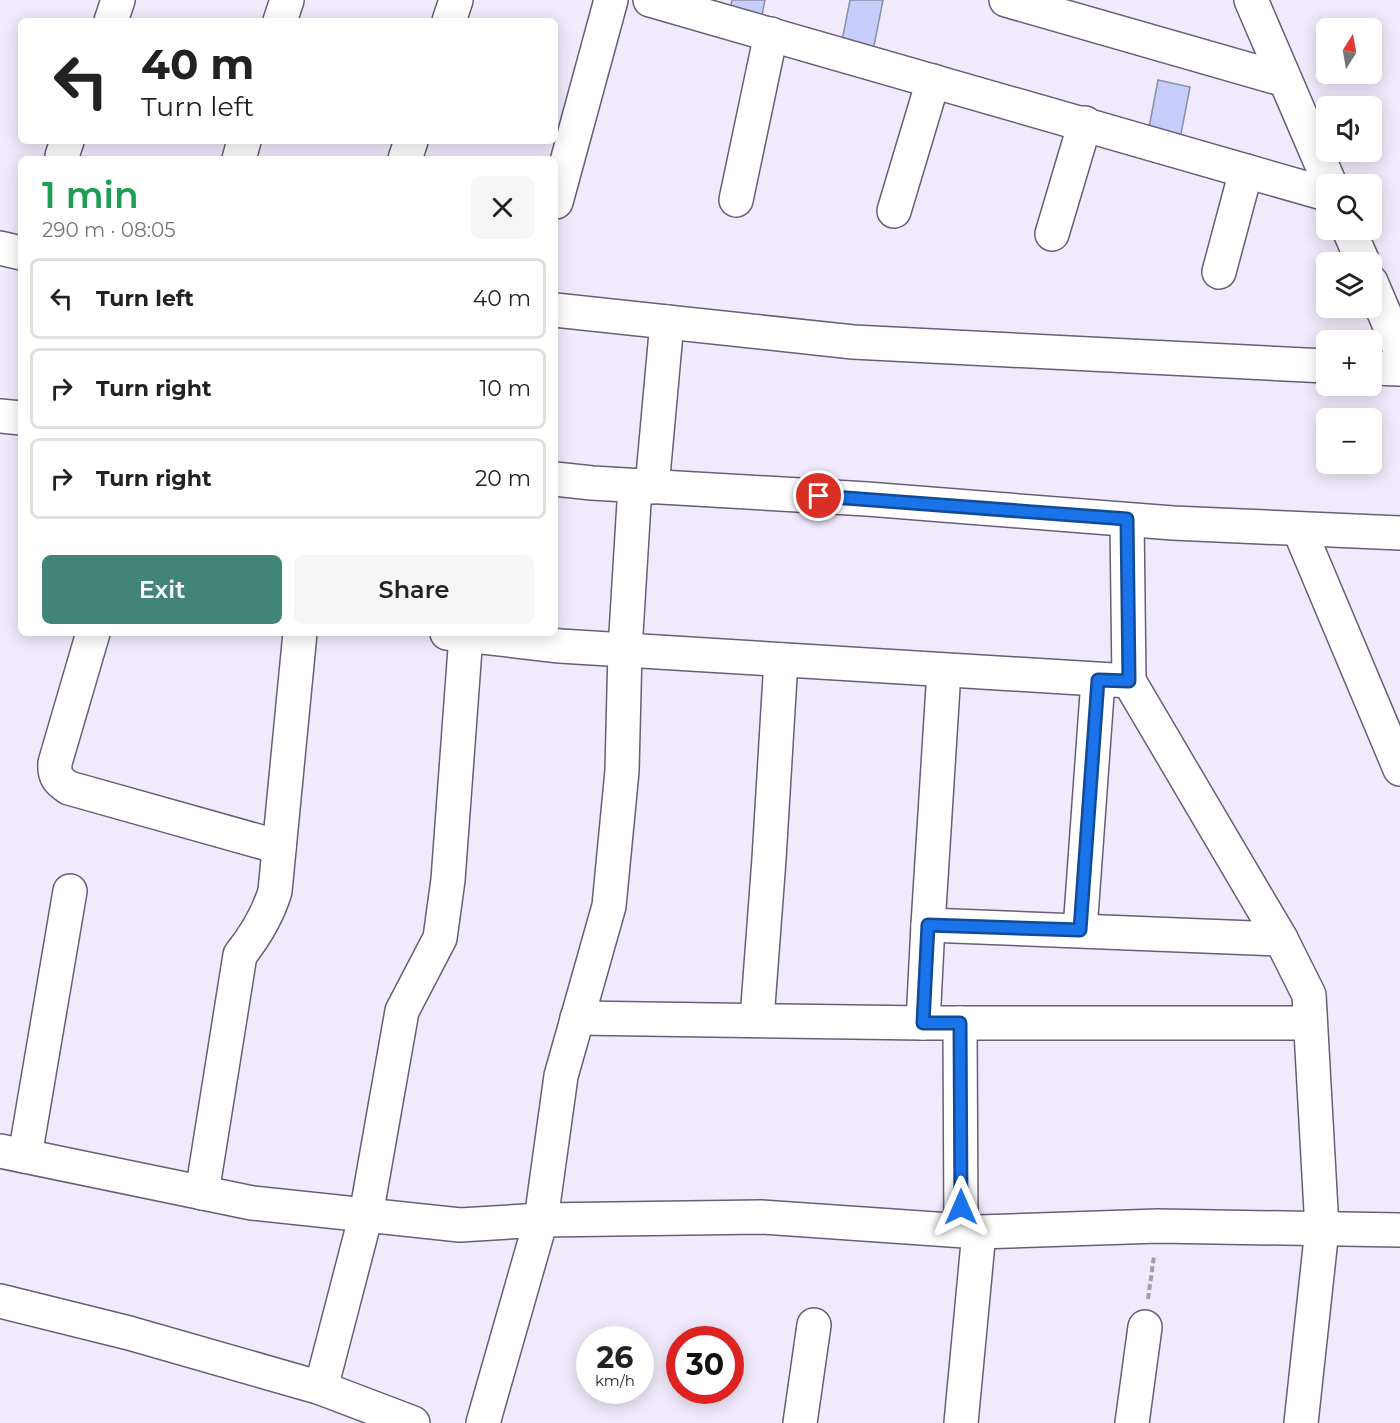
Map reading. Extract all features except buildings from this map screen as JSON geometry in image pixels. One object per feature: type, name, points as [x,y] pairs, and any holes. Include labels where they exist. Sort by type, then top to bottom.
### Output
[{"type":"street","points":[[112,18],[118,0]]},
{"type":"street","points":[[281,18],[287,0]]},
{"type":"street","points":[[450,18],[456,0]]},
{"type":"street","points":[[558,195],[612,0]]},
{"type":"street","points":[[650,0],[1316,191]]},
{"type":"street","points":[[1006,0],[1285,80]]},
{"type":"street","points":[[1251,0],[1326,174]]},
{"type":"street","points":[[736,200],[771,34]]},
{"type":"street","points":[[894,211],[933,81]]},
{"type":"street","points":[[1052,234],[1084,123]]},
{"type":"street","points":[[1219,272],[1246,171]]},
{"type":"street","points":[[0,248],[18,252]]},
{"type":"street","points":[[1382,308],[1400,351]]},
{"type":"street","points":[[558,310],[853,342],[1316,365]]},
{"type":"street","points":[[483,1423],[541,1220],[561,1076],[609,906],[622,771],[625,651],[643,486],[667,322]]},
{"type":"street","points":[[1382,368],[1400,369]]},
{"type":"street","points":[[0,416],[18,418]]},
{"type":"street","points":[[558,479],[867,499],[1127,519],[1400,533]]},
{"type":"street","points":[[1080,930],[1113,681],[1127,519]]},
{"type":"street","points":[[1299,529],[1400,769]]},
{"type":"street","points":[[92,636],[55,763],[54,773],[59,782],[69,788],[279,847]]},
{"type":"street","points":[[202,1193],[240,955],[269,910],[275,891],[300,636]]},
{"type":"street","points":[[321,1388],[366,1215],[402,1011],[440,938],[448,880],[457,636]]},
{"type":"street","points":[[474,636],[625,651],[1113,681]]},
{"type":"street","points":[[757,1019],[781,660]]},
{"type":"street","points":[[923,1023],[944,671]]},
{"type":"street","points":[[1113,681],[1281,939],[1309,995],[1322,1229],[1301,1423]]},
{"type":"street","points":[[70,891],[12,1154],[252,1203],[460,1225],[541,1220],[760,1217],[970,1231],[1158,1226],[1400,1230]]},
{"type":"street","points":[[928,925],[1281,939]]},
{"type":"street","points":[[577,1018],[923,1023],[1310,1023]]},
{"type":"street","points":[[960,1023],[970,1231],[962,1423]]},
{"type":"street","points":[[0,1301],[129,1333],[321,1388],[412,1423]]},
{"type":"street","points":[[800,1423],[814,1325]]},
{"type":"street","points":[[1132,1423],[1145,1327]]},
{"type":"path","points":[[1145,1327],[1158,1226]]},
{"type":"route","points":[[819,496],[1127,519],[1129,681],[1098,680],[1080,930],[928,925],[923,1023],[960,1023],[961,1207]]}]
